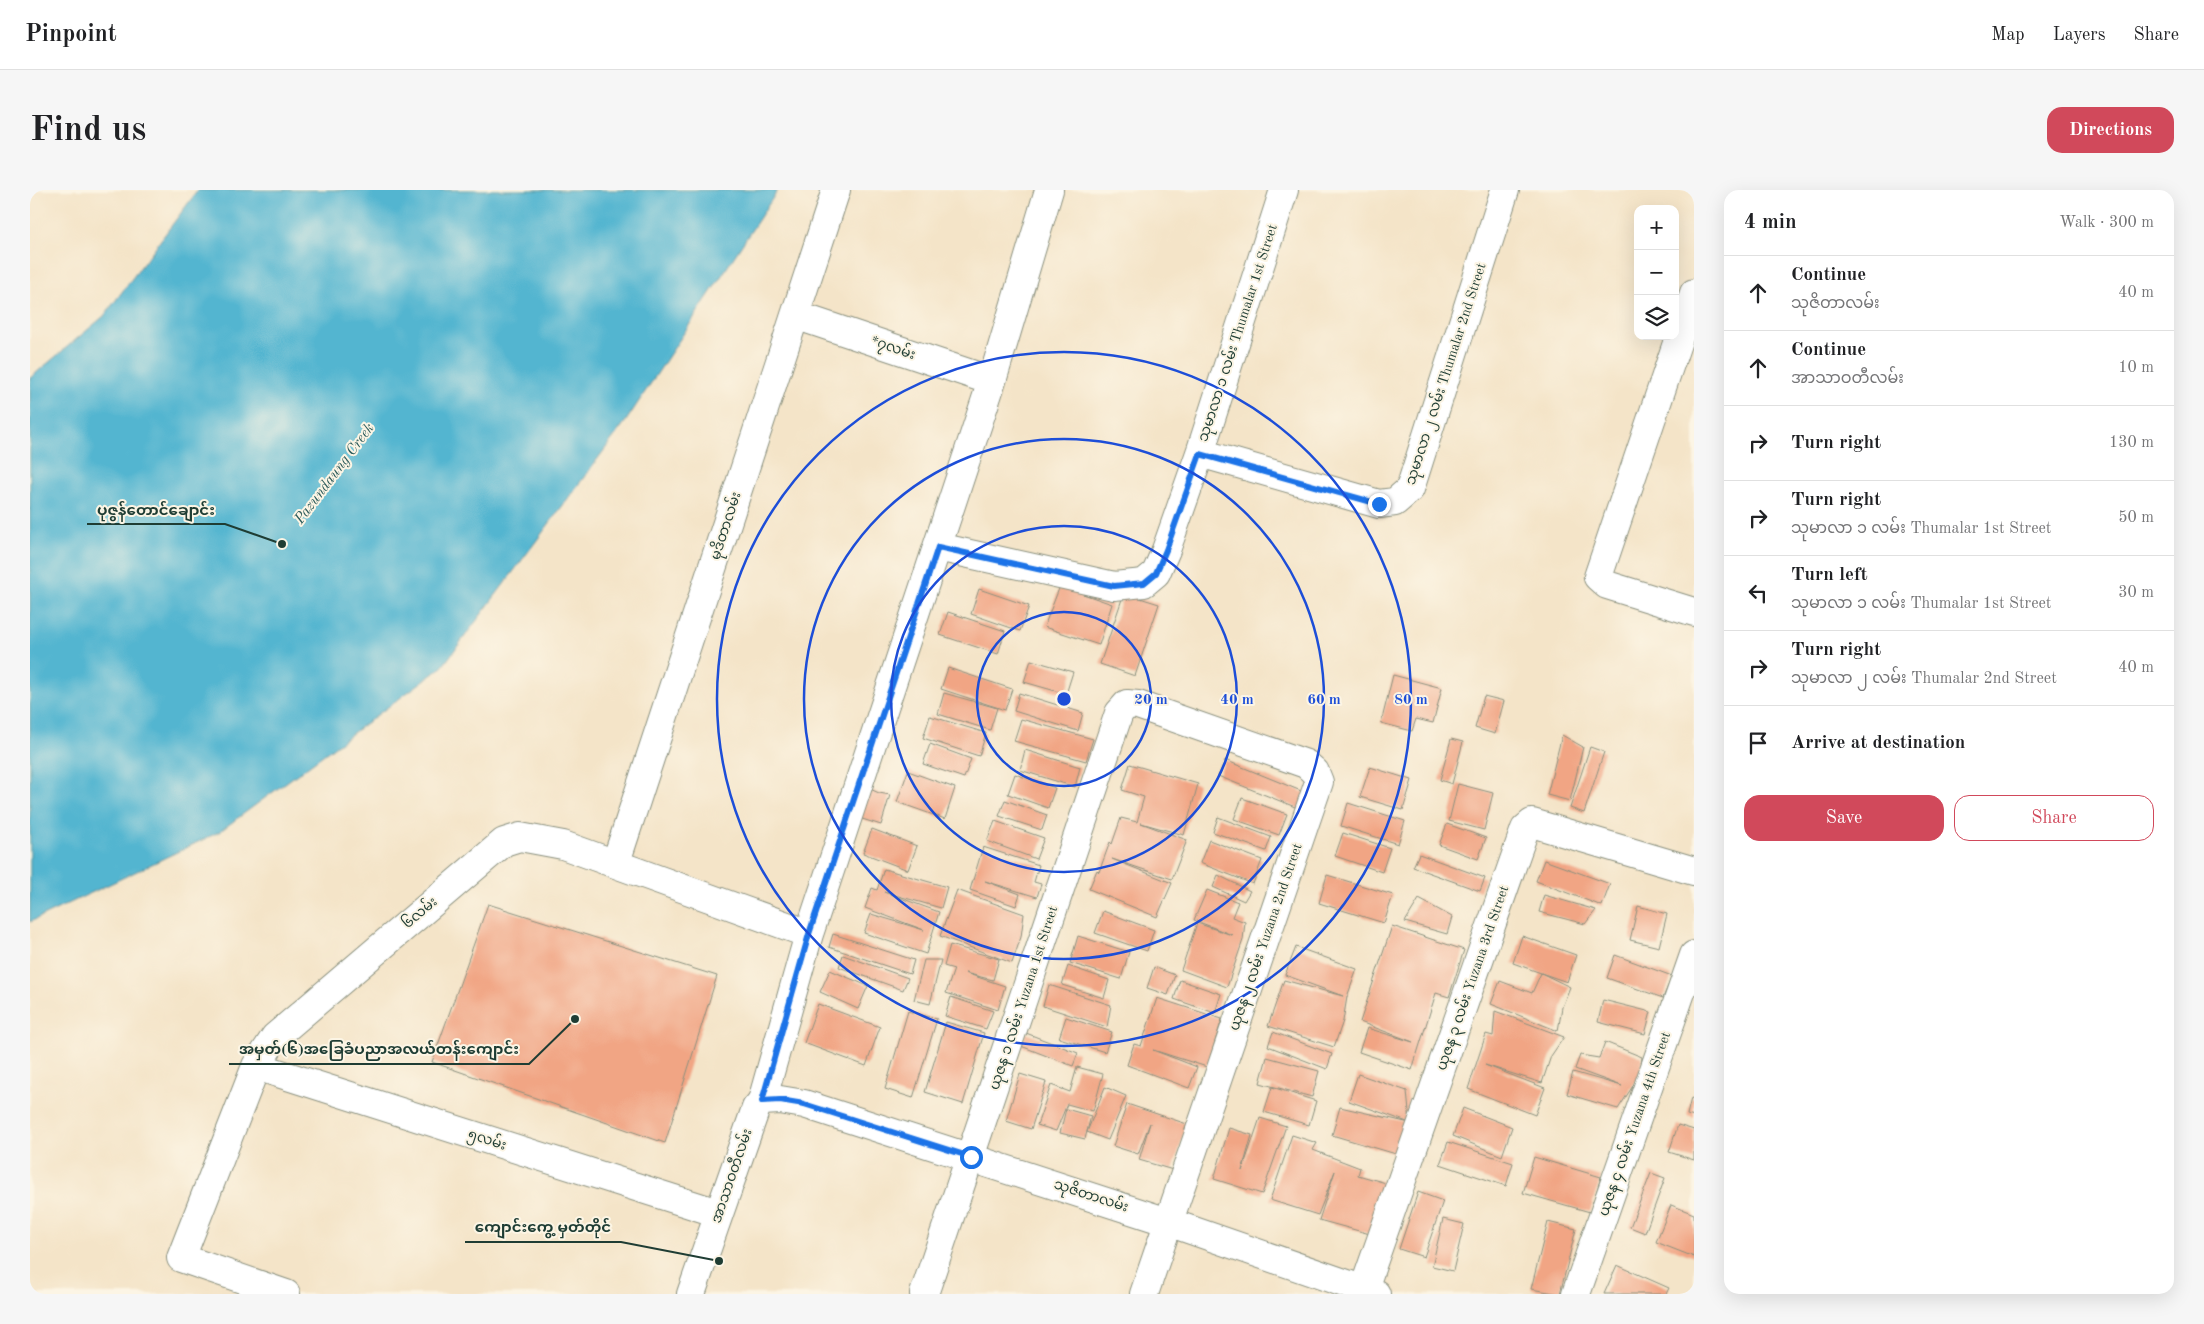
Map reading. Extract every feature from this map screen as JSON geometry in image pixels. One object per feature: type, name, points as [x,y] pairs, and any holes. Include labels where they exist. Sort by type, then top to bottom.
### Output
[{"type":"street","name":"မုဒိတာလမ်း","points":[[616,862],[836,190]]},
{"type":"street","name":"အာသာဝတီလမ်း","points":[[691,1294],[753,1115],[762,1101],[809,934],[992,381],[1048,190]]},
{"type":"street","name":"သုမာလာ ၁ လမ်း Thumalar 1st Street","points":[[938,547],[1114,586],[1144,583],[1156,573],[1200,454],[1284,190]]},
{"type":"street","name":"သုမာလာ ၂ လမ်း Thumalar 2nd Street","points":[[1200,454],[1379,504],[1395,502],[1410,489],[1505,190]]},
{"type":"street","points":[[1694,293],[1598,577],[1607,585],[1694,612]]},
{"type":"street","name":"*၇လမ်း","points":[[795,315],[992,381]]},
{"type":"street","name":"ယုဇန ၁ လမ်း Yuzana 1st Street","points":[[924,1294],[1118,713],[1127,704]]},
{"type":"street","name":"ယုဇန ၂ လမ်း Yuzana 2nd Street","points":[[1127,704],[1138,705],[1306,764],[1315,772],[1319,782],[1144,1294]]},
{"type":"street","name":"ယုဇန ၃ လမ်း Yuzana 3rd Street","points":[[1367,1292],[1525,829],[1532,824],[1694,871]]},
{"type":"street","name":"၆လမ်း","points":[[286,1294],[181,1258],[256,1066],[275,1037],[504,842],[520,837],[563,845],[616,862],[809,934]]},
{"type":"street","name":"ယုဇန ၄ လမ်း Yuzana 4th Street","points":[[1576,1294],[1694,954]]},
{"type":"street","name":"၅လမ်း","points":[[256,1066],[718,1213]]},
{"type":"street","name":"သုဇိတာလမ်း","points":[[762,1101],[780,1100],[804,1104],[1168,1222],[1367,1292]]},
{"type":"water","name":"Pazundaung Creek","points":[[198,190],[778,190],[626,421],[442,667],[219,832],[30,922],[30,378],[104,316]]},
{"type":"building","points":[[1060,586],[1112,604],[1099,645],[1044,627]]},
{"type":"building","points":[[979,589],[1029,606],[1020,631],[971,614]]},
{"type":"building","points":[[1124,593],[1159,604],[1135,676],[1100,664]]},
{"type":"building","points":[[948,612],[1005,631],[998,654],[940,635]]},
{"type":"building","points":[[1031,660],[1073,672],[1066,694],[1024,682]]},
{"type":"building","points":[[948,668],[1012,689],[1005,710],[941,689]]},
{"type":"building","points":[[1393,675],[1442,688],[1433,723],[1416,719],[1412,731],[1381,723]]},
{"type":"building","points":[[944,693],[997,708],[990,730],[938,714]]},
{"type":"building","points":[[1019,693],[1083,713],[1078,731],[1014,711]]},
{"type":"building","points":[[1484,696],[1504,701],[1495,734],[1475,728]]},
{"type":"building","points":[[930,716],[986,733],[979,756],[923,738]]},
{"type":"building","points":[[1021,719],[1093,739],[1086,761],[1014,741]]},
{"type":"building","points":[[1562,735],[1583,747],[1570,801],[1547,795]]},
{"type":"building","points":[[1451,739],[1463,742],[1452,784],[1440,780]]},
{"type":"building","points":[[930,744],[971,759],[964,778],[923,764]]},
{"type":"building","points":[[1590,747],[1604,752],[1584,813],[1570,808]]},
{"type":"building","points":[[1025,750],[1080,767],[1075,787],[1020,770]]},
{"type":"building","points":[[1225,760],[1306,793],[1300,809],[1218,776]]},
{"type":"building","points":[[1130,764],[1198,784],[1184,835],[1141,823],[1187,840],[1172,879],[1112,859],[1172,883],[1157,917],[1089,889],[1097,870],[1099,872],[1110,842],[1112,844],[1121,818],[1137,822],[1144,797],[1122,790]]},
{"type":"building","points":[[1370,767],[1412,780],[1403,810],[1360,797]]},
{"type":"building","points":[[908,771],[955,788],[945,819],[897,802]]},
{"type":"building","points":[[1015,774],[1055,788],[1048,808],[1008,794]]},
{"type":"building","points":[[1458,784],[1493,793],[1484,830],[1449,821]]},
{"type":"building","points":[[868,788],[890,795],[881,825],[859,818]]},
{"type":"building","points":[[1242,798],[1287,814],[1279,835],[1234,819]]},
{"type":"building","points":[[1005,800],[1047,815],[1042,830],[999,816]]},
{"type":"building","points":[[1348,803],[1405,821],[1398,844],[1341,826]]},
{"type":"building","points":[[1218,817],[1271,837],[1266,851],[1213,832]]},
{"type":"building","points":[[995,821],[1044,838],[1036,859],[987,841]]},
{"type":"building","points":[[1447,824],[1486,838],[1478,859],[1439,845]]},
{"type":"building","points":[[872,829],[917,846],[908,870],[863,853]]},
{"type":"building","points":[[1343,833],[1390,848],[1382,872],[1335,856]]},
{"type":"building","points":[[1209,840],[1262,860],[1253,884],[1200,863]]},
{"type":"building","points":[[983,847],[1039,865],[1034,882],[1041,884],[1037,897],[985,881],[1020,894],[1016,906],[970,890]]},
{"type":"building","points":[[1419,854],[1485,878],[1480,891],[1413,867]]},
{"type":"building","points":[[1544,860],[1610,884],[1602,906],[1536,881]]},
{"type":"building","points":[[884,869],[947,887],[941,908],[884,892],[939,912],[926,954],[864,933],[871,914],[924,930],[865,908],[872,888],[877,890]]},
{"type":"building","points":[[1218,875],[1250,891],[1244,901],[1213,887]]},
{"type":"building","points":[[1327,875],[1393,895],[1384,923],[1319,903]]},
{"type":"building","points":[[957,890],[1024,914],[1021,937],[1012,963],[940,936]]},
{"type":"building","points":[[1207,890],[1238,902],[1232,917],[1245,922],[1243,940],[1227,987],[1181,970],[1197,923],[1232,935],[1194,920]]},
{"type":"building","points":[[1544,895],[1596,910],[1585,924],[1539,912]]},
{"type":"building","points":[[1419,899],[1452,917],[1447,934],[1405,922]]},
{"type":"building","points":[[488,904],[717,976],[665,1143],[432,1062]]},
{"type":"building","points":[[1638,906],[1667,914],[1659,947],[1630,940]]},
{"type":"building","points":[[1103,911],[1154,930],[1147,951],[1095,933]]},
{"type":"building","points":[[1392,926],[1464,950],[1449,997],[1436,993],[1412,1070],[1359,1052],[1367,1028],[1413,1042],[1360,1022]]},
{"type":"building","points":[[833,934],[914,960],[910,974],[829,947]]},
{"type":"building","points":[[1078,936],[1129,952],[1121,979],[1070,963]]},
{"type":"building","points":[[1522,936],[1576,955],[1567,982],[1513,963]]},
{"type":"building","points":[[950,945],[999,959],[993,980],[965,973],[1005,986],[998,1010],[946,993],[954,969],[944,966]]},
{"type":"building","points":[[1296,947],[1357,969],[1347,997],[1343,1021],[1334,1047],[1268,1026],[1284,980],[1343,996],[1285,975]]},
{"type":"building","points":[[843,955],[908,978],[903,990],[839,967]]},
{"type":"building","points":[[1615,955],[1672,976],[1663,998],[1607,978]]},
{"type":"building","points":[[924,960],[941,960],[930,1004],[914,1000]]},
{"type":"building","points":[[1068,966],[1109,980],[1104,998],[1062,985]]},
{"type":"building","points":[[1154,967],[1175,975],[1168,995],[1147,988]]},
{"type":"building","points":[[830,970],[868,986],[858,1009],[820,992]]},
{"type":"building","points":[[1541,973],[1570,987],[1562,1007],[1558,1031],[1491,1004],[1500,981],[1532,993]]},
{"type":"building","points":[[1180,980],[1221,994],[1215,1013],[1174,999]]},
{"type":"building","points":[[1049,985],[1111,1005],[1107,1027],[1043,1006]]},
{"type":"building","points":[[951,997],[993,1011],[986,1029],[945,1016]]},
{"type":"building","points":[[1157,998],[1222,1019],[1207,1067],[1153,1050],[1197,1067],[1189,1088],[1127,1065],[1134,1044],[1141,1046]]},
{"type":"building","points":[[1603,1000],[1651,1012],[1645,1034],[1598,1022]]},
{"type":"building","points":[[818,1004],[880,1027],[866,1066],[804,1043]]},
{"type":"building","points":[[908,1011],[937,1019],[913,1098],[885,1089]]},
{"type":"building","points":[[1495,1011],[1564,1037],[1551,1056],[1542,1083],[1485,1065],[1545,1088],[1535,1115],[1468,1089],[1486,1034],[1493,1036]]},
{"type":"building","points":[[1066,1017],[1112,1032],[1105,1052],[1059,1038]]},
{"type":"building","points":[[946,1022],[984,1033],[963,1104],[925,1092]]},
{"type":"building","points":[[1273,1032],[1332,1054],[1327,1069],[1268,1046]]},
{"type":"building","points":[[1026,1033],[1078,1053],[1073,1066],[1021,1046]]},
{"type":"building","points":[[1605,1042],[1642,1057],[1640,1075],[1618,1109],[1567,1094],[1573,1072],[1622,1086],[1575,1069],[1580,1055],[1599,1058]]},
{"type":"building","points":[[1267,1057],[1319,1071],[1312,1097],[1260,1083]]},
{"type":"building","points":[[1077,1067],[1103,1074],[1093,1111],[1067,1104],[1056,1131],[1037,1125],[1051,1085],[1070,1092]]},
{"type":"building","points":[[1020,1074],[1046,1082],[1031,1129],[1006,1121]]},
{"type":"building","points":[[1358,1074],[1407,1091],[1410,1123],[1349,1101]]},
{"type":"building","points":[[1105,1087],[1126,1096],[1108,1140],[1087,1132]]},
{"type":"building","points":[[1272,1087],[1316,1101],[1309,1125],[1264,1112]]},
{"type":"building","points":[[1691,1098],[1694,1099],[1694,1117],[1687,1115]]},
{"type":"building","points":[[1127,1104],[1187,1124],[1173,1170],[1139,1160],[1150,1123],[1138,1154],[1113,1146]]},
{"type":"building","points":[[1340,1107],[1410,1123],[1406,1157],[1332,1135]]},
{"type":"building","points":[[1463,1108],[1512,1127],[1502,1156],[1453,1136]]},
{"type":"building","points":[[1066,1109],[1091,1116],[1085,1139],[1060,1133]]},
{"type":"building","points":[[1260,1118],[1286,1126],[1262,1194],[1214,1179],[1229,1128],[1252,1135],[1242,1171]]},
{"type":"building","points":[[1678,1125],[1694,1130],[1694,1160],[1669,1152]]},
{"type":"building","points":[[1292,1135],[1317,1143],[1313,1150],[1360,1168],[1358,1175],[1386,1183],[1370,1234],[1319,1220],[1335,1171],[1318,1215],[1270,1200]]},
{"type":"building","points":[[1448,1142],[1513,1163],[1506,1186],[1440,1164]]},
{"type":"building","points":[[1534,1157],[1601,1177],[1590,1212],[1523,1193]]},
{"type":"building","points":[[1651,1173],[1665,1178],[1645,1233],[1630,1227]]},
{"type":"building","points":[[1418,1192],[1443,1201],[1424,1257],[1399,1249]]},
{"type":"building","points":[[1671,1205],[1694,1214],[1694,1257],[1656,1242]]},
{"type":"building","points":[[1443,1219],[1464,1224],[1453,1271],[1432,1266]]},
{"type":"building","points":[[1548,1222],[1576,1229],[1560,1294],[1531,1289]]},
{"type":"building","points":[[1617,1265],[1669,1288],[1666,1294],[1604,1294]]},
{"type":"place","name":"ပုဇွန်တောင်ချောင်း","points":[[282,544]]},
{"type":"place","name":"အမှတ်(၆)အခြေခံပညာအလယ်တန်းကျောင်း","points":[[575,1019]]},
{"type":"place","name":"ကျောင်းကွေ့ မှတ်တိုင်","points":[[719,1261]]},
{"type":"route","points":[[971,1157],[804,1104],[780,1100],[762,1101],[809,934],[938,547],[1114,586],[1144,583],[1156,573],[1166,550],[1200,454],[1379,504]]}]
